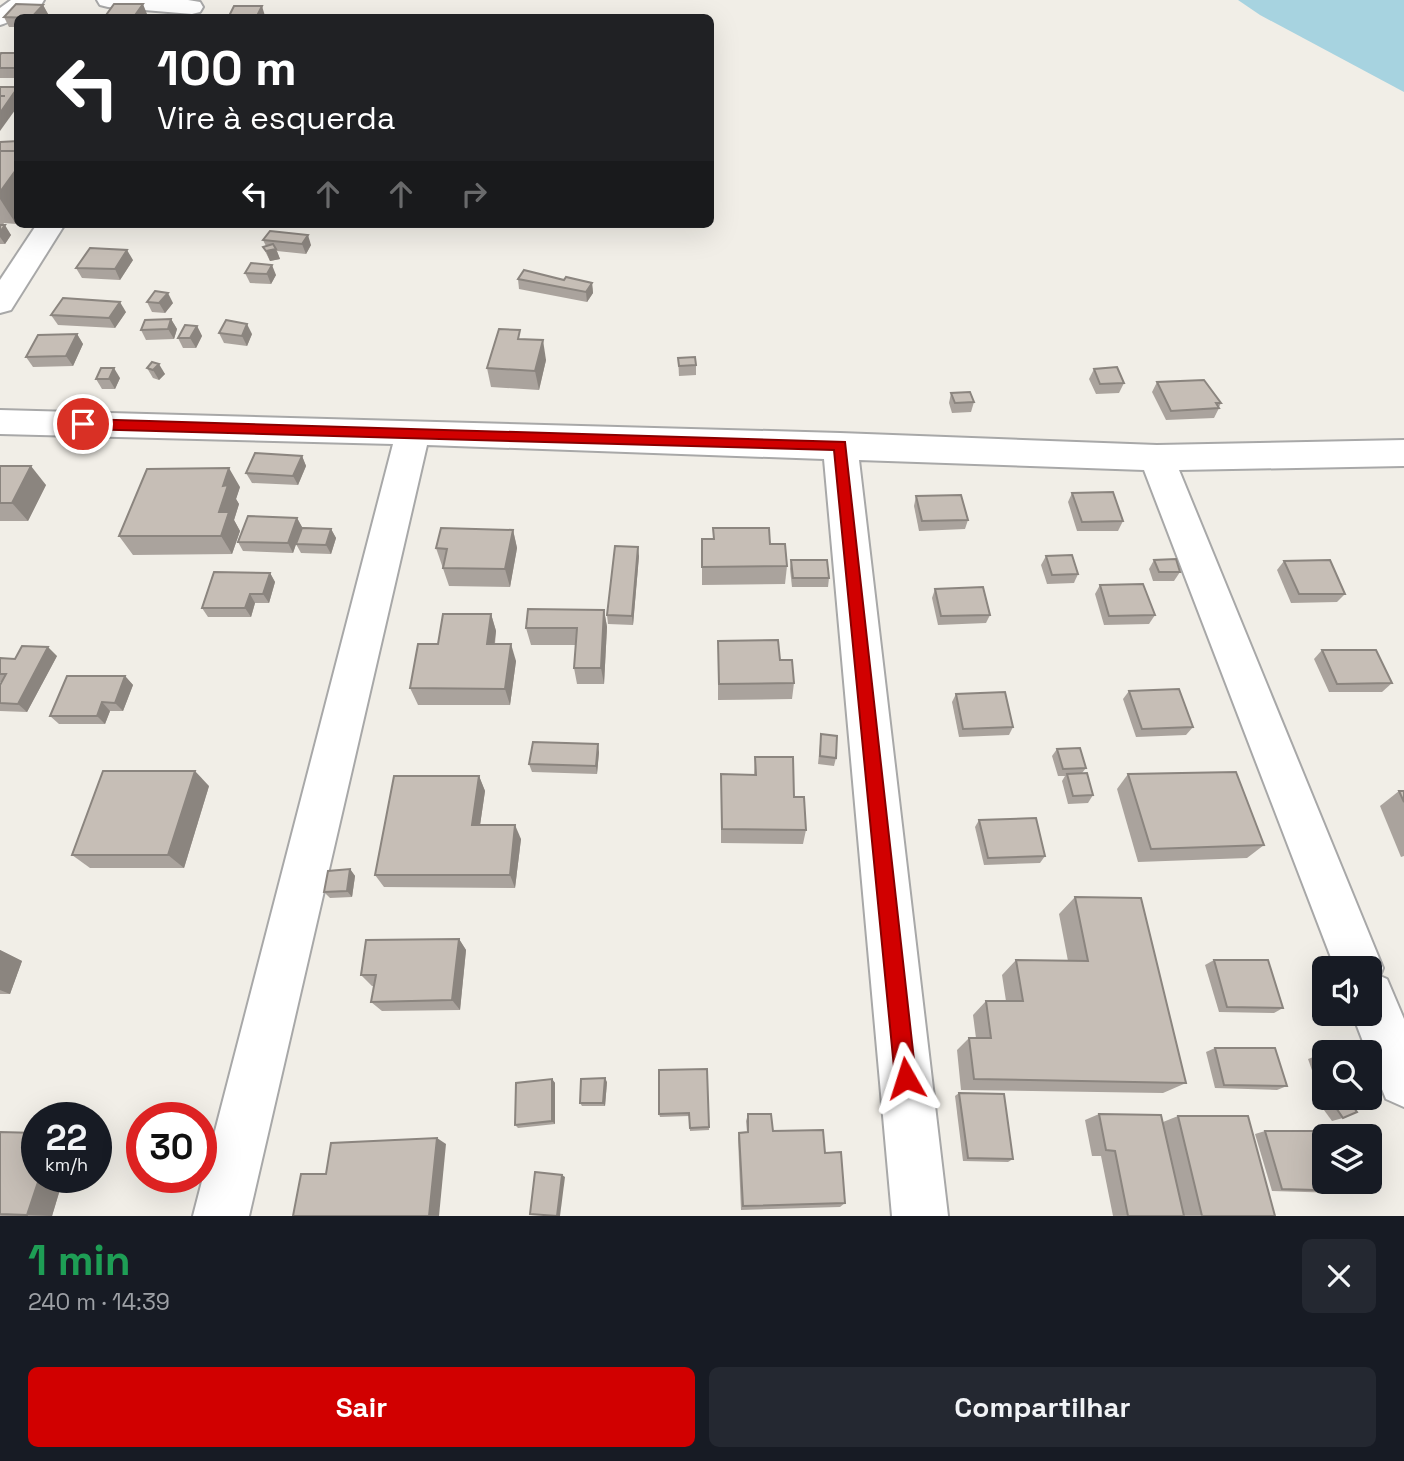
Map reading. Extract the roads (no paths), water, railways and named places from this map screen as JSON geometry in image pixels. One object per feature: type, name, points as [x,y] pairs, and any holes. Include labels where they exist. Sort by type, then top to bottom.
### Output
[{"type":"street","points":[[0,18],[21,3],[33,0]]},
{"type":"street","points":[[108,0],[191,8]]},
{"type":"street","points":[[0,303],[48,228]]},
{"type":"street","points":[[0,422],[413,432],[1157,458],[1404,453]]},
{"type":"street","points":[[221,1216],[413,432]]},
{"type":"street","points":[[840,446],[920,1216]]},
{"type":"street","points":[[1157,458],[1354,956]]},
{"type":"street","points":[[1382,1026],[1404,1081]]},
{"type":"water","points":[[1238,0],[1404,0],[1404,92],[1260,15]]}]
